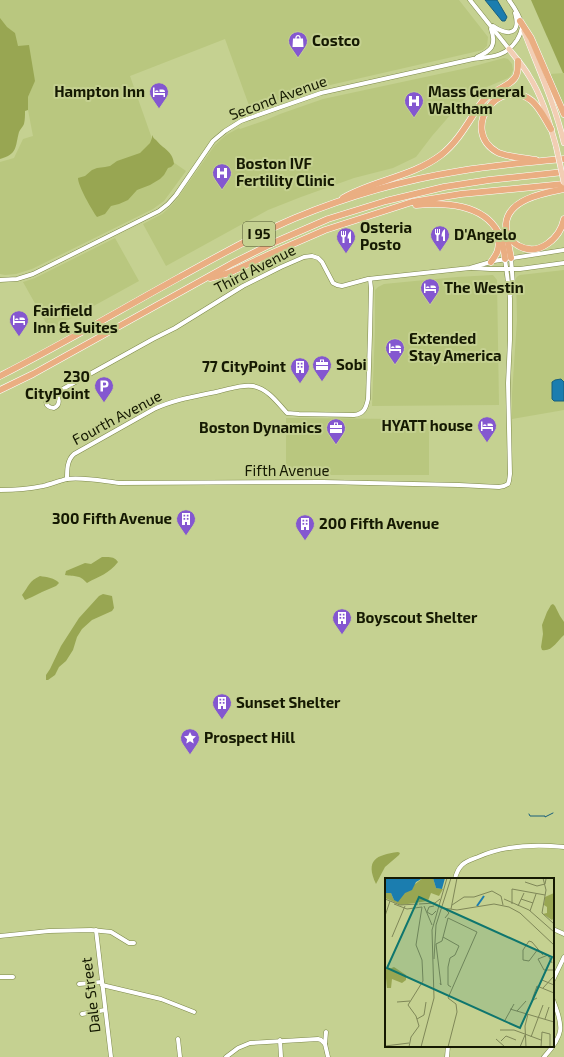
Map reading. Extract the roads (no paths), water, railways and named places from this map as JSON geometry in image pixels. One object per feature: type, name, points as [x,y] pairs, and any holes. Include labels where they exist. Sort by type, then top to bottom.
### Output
[{"type":"highway","points":[[520,21],[531,38],[564,114]]},
{"type":"highway","points":[[331,204],[354,191],[429,164],[441,156],[458,138],[484,100],[492,93],[514,80],[518,72],[518,61]]},
{"type":"highway","points":[[543,161],[505,155],[494,150],[484,136],[482,129],[482,117],[487,107],[496,100],[506,95],[518,95],[529,99],[535,105],[551,129]]},
{"type":"highway","name":"I 95","points":[[0,376],[240,244],[282,224],[331,204],[384,187],[436,175],[474,168],[564,159]]},
{"type":"highway","name":"I 95","points":[[0,390],[33,374],[246,256],[328,219],[371,205],[452,185],[564,172]]},
{"type":"highway","points":[[197,282],[229,272],[325,230],[412,202],[454,194],[564,184]]},
{"type":"highway","points":[[508,259],[506,224],[510,212],[525,201],[564,189]]},
{"type":"highway","points":[[399,207],[444,204],[462,207],[479,214],[492,223],[498,230],[508,259]]},
{"type":"highway","points":[[479,214],[493,229],[498,241],[498,250],[491,262]]},
{"type":"highway","points":[[507,235],[514,243],[522,248],[538,248],[555,238],[564,219]]},
{"type":"main road","points":[[520,21],[543,78],[564,143]]},
{"type":"main road","points":[[509,50],[526,71],[536,87],[556,146],[564,184]]},
{"type":"street","points":[[470,0],[509,50],[520,35],[522,28],[510,1]]},
{"type":"street","points":[[488,22],[504,32],[510,33],[514,30],[516,21],[510,1]]},
{"type":"street","name":"Second Avenue","points":[[473,59],[486,53],[493,45],[493,33],[488,22]]},
{"type":"street","name":"Second Avenue","points":[[0,280],[16,279],[33,274],[159,211],[176,195],[213,141],[225,130],[241,121],[325,92],[473,59],[497,56],[509,50]]},
{"type":"street","name":"Third Avenue","points":[[470,268],[491,262],[564,250]]},
{"type":"street","name":"Third Avenue","points":[[56,392],[175,328],[249,283],[310,255],[318,258],[322,262],[331,281],[337,285],[343,286],[370,279],[470,268],[527,269],[564,263]]},
{"type":"street","points":[[508,259],[507,269],[510,298]]},
{"type":"street","points":[[508,259],[512,269],[512,287],[510,298]]},
{"type":"street","name":"Fourth Avenue","points":[[67,479],[68,465],[70,458],[74,454],[154,409],[165,404],[192,397],[240,387],[254,386],[274,398],[287,413],[354,415],[362,413],[366,408],[368,400],[370,279]]},
{"type":"street","name":"Fifth Avenue","points":[[0,490],[24,489],[67,479],[87,479],[119,483],[323,482],[502,487],[509,481],[510,474],[508,383],[510,298]]},
{"type":"street","points":[[455,878],[461,866],[467,862],[498,850],[519,846],[544,845],[564,847]]},
{"type":"street","points":[[554,929],[564,934]]},
{"type":"street","points":[[0,936],[49,931],[96,930],[111,932],[129,943],[134,943]]},
{"type":"street","name":"Dale Street","points":[[96,930],[111,1057]]},
{"type":"street","points":[[554,978],[564,957]]},
{"type":"street","points":[[0,977],[13,977]]},
{"type":"street","points":[[79,984],[102,983],[161,999],[194,1012]]},
{"type":"street","points":[[554,1002],[561,1014],[563,1028],[562,1035],[554,1046]]},
{"type":"street","points":[[82,1014],[105,1010]]},
{"type":"street","points":[[326,1032],[325,1044],[328,1057]]},
{"type":"street","points":[[178,1039],[180,1057]]},
{"type":"street","points":[[226,1057],[238,1048],[250,1043],[280,1040],[318,1039],[325,1044]]},
{"type":"street","points":[[280,1040],[281,1057]]},
{"type":"street","points":[[447,1057],[448,1047]]},
{"type":"street","points":[[544,1057],[553,1047]]},
{"type":"water","points":[[485,0],[497,0],[507,17],[505,21],[502,21]]},
{"type":"water","points":[[561,379],[564,382],[564,401],[554,401],[552,399],[552,382]]},
{"type":"waterway","points":[[529,814],[530,816],[545,817],[553,813]]},
{"type":"place","name":"Costco","points":[[298,58]]},
{"type":"place","name":"Hampton Inn","points":[[159,109]]},
{"type":"place","name":"Mass General Waltham","points":[[414,118]]},
{"type":"place","name":"Boston IVF Fertility Clinic","points":[[222,190]]},
{"type":"place","name":"D'Angelo","points":[[440,252]]},
{"type":"place","name":"Osteria Posto","points":[[346,254]]},
{"type":"place","name":"The Westin","points":[[430,305]]},
{"type":"place","name":"Fairfield Inn & Suites","points":[[19,337]]},
{"type":"place","name":"Extended Stay America","points":[[395,365]]},
{"type":"place","name":"Sobi","points":[[322,382]]},
{"type":"place","name":"77 CityPoint","points":[[300,384]]},
{"type":"place","name":"230 CityPoint","points":[[104,403]]},
{"type":"place","name":"HYATT house","points":[[487,443]]},
{"type":"place","name":"Boston Dynamics","points":[[336,445]]},
{"type":"place","name":"300 Fifth Avenue","points":[[186,536]]},
{"type":"place","name":"200 Fifth Avenue","points":[[305,541]]},
{"type":"place","name":"Boyscout Shelter","points":[[342,635]]},
{"type":"place","name":"Sunset Shelter","points":[[222,720]]},
{"type":"place","name":"Prospect Hill","points":[[190,755]]}]
